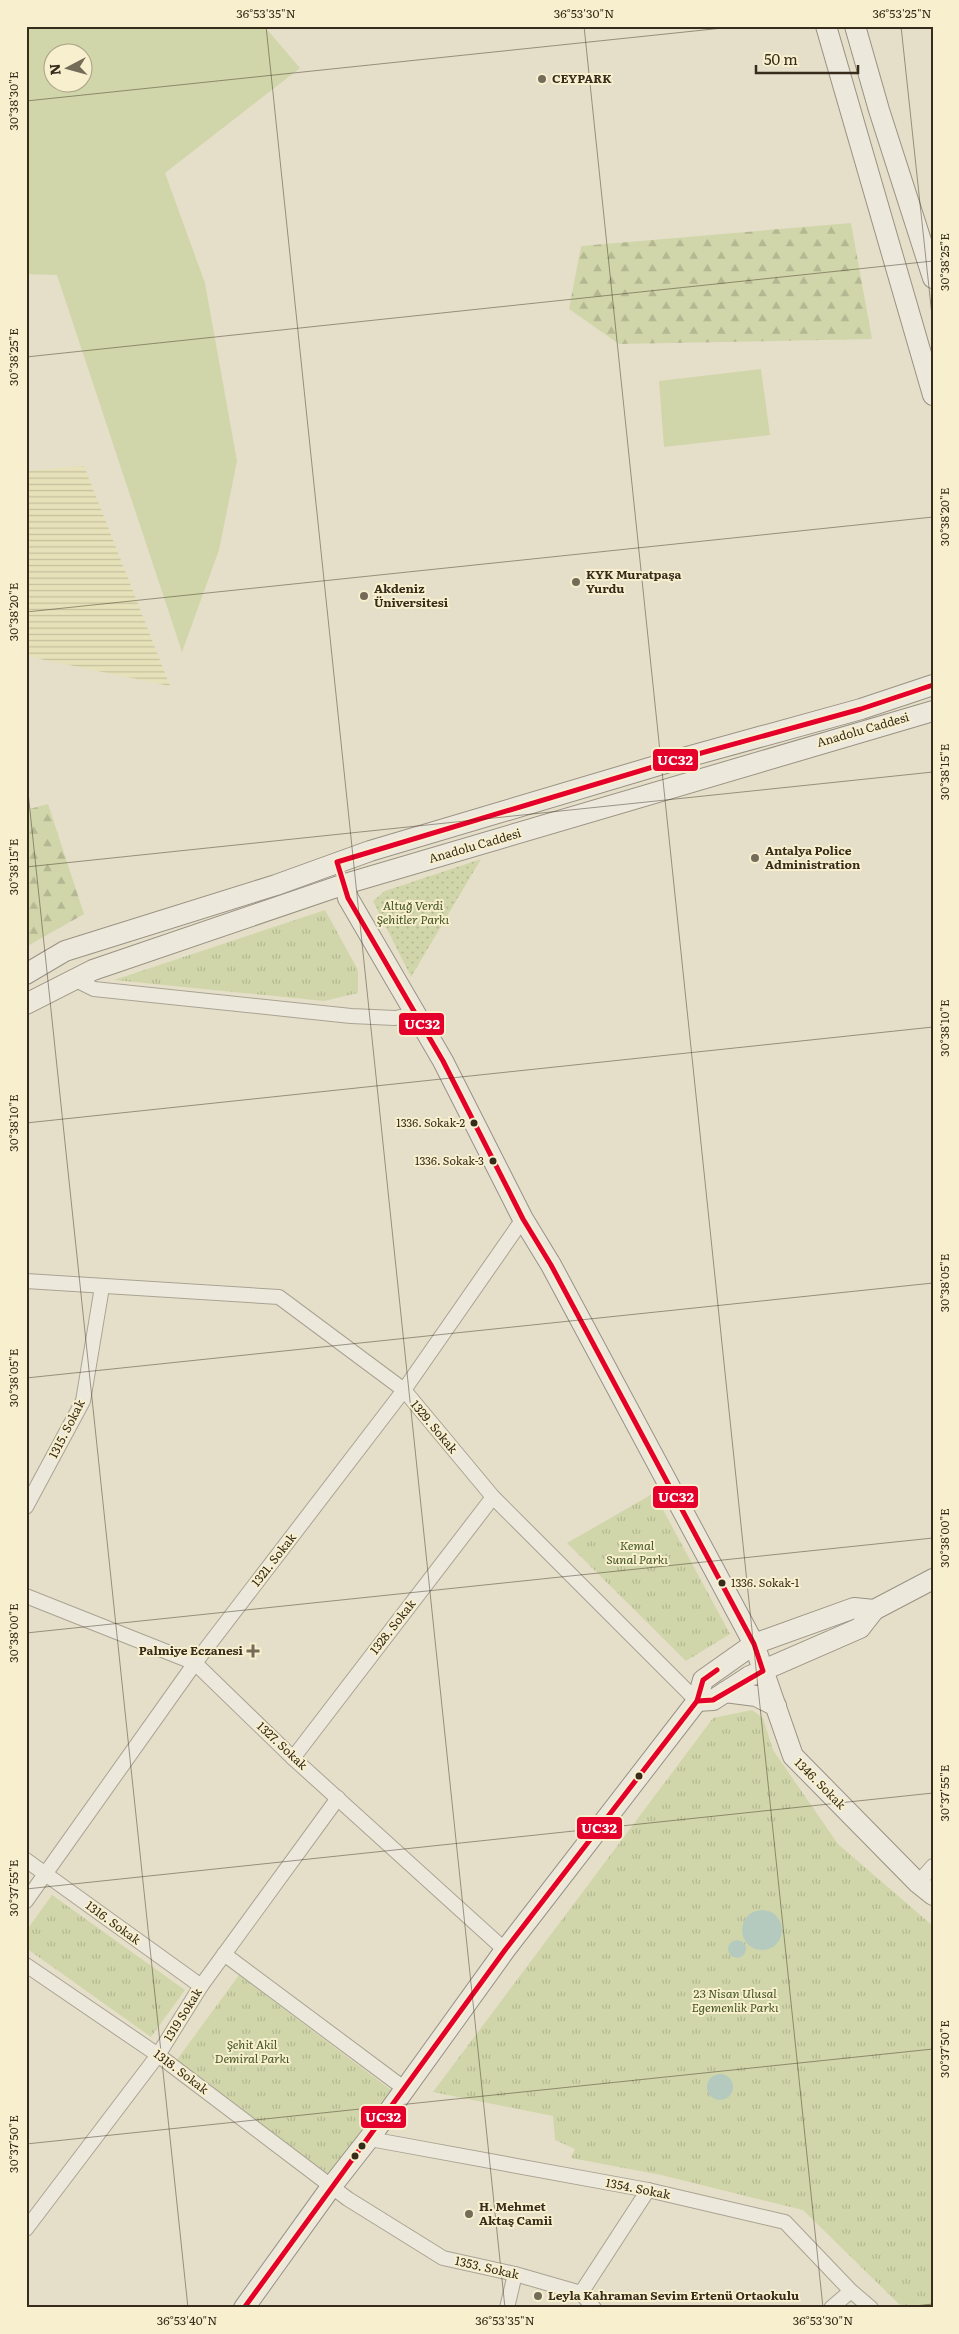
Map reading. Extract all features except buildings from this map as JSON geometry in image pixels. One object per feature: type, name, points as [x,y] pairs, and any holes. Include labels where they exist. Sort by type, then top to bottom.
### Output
[{"type":"street","points":[[826,26],[933,395]]},
{"type":"street","points":[[855,26],[879,110],[933,278]]},
{"type":"street","name":"Anadolu Caddesi","points":[[26,974],[66,951],[276,885],[337,862],[676,760],[861,709],[933,685]]},
{"type":"street","name":"Anadolu Caddesi","points":[[26,1004],[77,976],[345,884],[933,711]]},
{"type":"street","points":[[337,862],[345,884]]},
{"type":"street","name":"1346. Sokak","points":[[345,884],[348,898],[443,1062],[523,1219],[551,1265],[754,1644],[793,1756],[926,1889]]},
{"type":"street","points":[[77,976],[82,983],[94,989],[351,1016],[395,1018],[415,1014]]},
{"type":"street","name":"1321. Sokak","points":[[26,1901],[195,1663],[404,1390],[523,1219]]},
{"type":"street","name":"1329. Sokak","points":[[26,1281],[279,1297],[404,1390],[493,1497],[697,1702]]},
{"type":"street","name":"1315. Sokak","points":[[26,1507],[83,1401],[102,1287]]},
{"type":"street","name":"1328. Sokak","points":[[293,1758],[493,1497]]},
{"type":"street","points":[[697,1702],[713,1700],[763,1670],[860,1628],[874,1610],[933,1579]]},
{"type":"street","name":"1327. Sokak","points":[[26,1596],[195,1663],[293,1758],[505,1950]]},
{"type":"street","points":[[244,2308],[331,2187],[370,2139],[505,1950],[697,1702],[703,1680],[754,1644],[854,1608],[874,1610]]},
{"type":"street","points":[[725,1692],[756,1696],[776,1706]]},
{"type":"street","name":"1319 Sokak","points":[[26,2229],[158,2054],[201,1986],[338,1798]]},
{"type":"street","name":"1316. Sokak","points":[[26,1860],[201,1986]]},
{"type":"street","points":[[926,1889],[933,1866]]},
{"type":"street","points":[[224,1954],[405,2089]]},
{"type":"street","name":"1318. Sokak","points":[[26,1965],[158,2054],[331,2187]]},
{"type":"street","name":"1354. Sokak","points":[[370,2139],[648,2190],[785,2222],[851,2291],[871,2308]]},
{"type":"street","name":"1353. Sokak","points":[[331,2187],[443,2258],[515,2274],[581,2293]]},
{"type":"street","points":[[594,2308],[581,2293],[648,2190]]},
{"type":"street","points":[[507,2308],[515,2274]]},
{"type":"street","points":[[831,2308],[851,2291]]},
{"type":"shaded area","points":[[84,466],[170,686],[26,656],[26,471]]},
{"type":"shaded area","points":[[766,1910],[773,1913],[779,1919],[782,1930],[781,1938],[773,1947],[766,1950],[758,1950],[751,1947],[743,1938],[742,1926],[745,1919],[754,1911]]},
{"type":"shaded area","points":[[733,1940],[741,1940],[746,1945],[744,1956],[733,1958],[728,1953],[728,1945]]},
{"type":"shaded area","points":[[720,2074],[729,2078],[733,2087],[729,2096],[720,2100],[711,2096],[707,2087],[711,2078]]},
{"type":"green space","points":[[26,26],[264,26],[300,68],[165,173],[205,283],[237,461],[219,550],[182,652],[57,275],[26,274]]},
{"type":"green space","points":[[851,223],[872,339],[619,344],[569,309],[581,246]]},
{"type":"green space","points":[[761,369],[770,435],[664,447],[659,381]]},
{"type":"green space","points":[[48,804],[84,914],[26,947],[26,810]]},
{"type":"green space","name":"Altuğ Verdi Şehitler Parkı","points":[[481,859],[411,977],[373,901],[385,891]]},
{"type":"green space","points":[[325,910],[358,970],[358,993],[324,1001],[114,980]]},
{"type":"green space","name":"Kemal Sunal Parkı","points":[[654,1493],[730,1634],[686,1661],[567,1543]]},
{"type":"green space","name":"23 Nisan Ulusal Egemenlik Parkı","points":[[752,1710],[763,1718],[773,1750],[838,1844],[933,1926],[933,2308],[903,2308],[803,2210],[661,2175],[571,2158],[575,2149],[555,2140],[553,2116],[433,2092],[713,1718]]},
{"type":"green space","points":[[52,1895],[185,1990],[151,2037],[26,1948],[26,1931]]},
{"type":"green space","name":"Şehit Akil Demiral Parkı","points":[[239,1975],[395,2093],[330,2175],[176,2061]]},
{"type":"transit line","name":"UC32","points":[[697,1701],[713,1700],[763,1671],[754,1644],[551,1265],[523,1219],[443,1061],[348,898],[337,862],[676,760],[861,709],[933,685]]},
{"type":"transit line","name":"UC32","points":[[244,2308],[505,1950],[697,1701],[703,1680],[717,1670]]},
{"type":"place","name":"CEYPARK","points":[[542,79]]},
{"type":"place","name":"KYK Muratpaşa Yurdu","points":[[576,582]]},
{"type":"place","name":"Akdeniz Üniversitesi","points":[[364,596]]},
{"type":"place","name":"Antalya Police Administration","points":[[755,858]]},
{"type":"place","name":"1336. Sokak-2","points":[[474,1123]]},
{"type":"place","name":"1336. Sokak-3","points":[[493,1161]]},
{"type":"place","name":"1336. Sokak-1","points":[[722,1583]]},
{"type":"place","name":"Palmiye Eczanesi","points":[[253,1651]]},
{"type":"place","name":"H. Mehmet Aktaş Camii","points":[[469,2214]]},
{"type":"place","name":"Leyla Kahraman Sevim Ertenü Ortaokulu","points":[[538,2296]]}]
